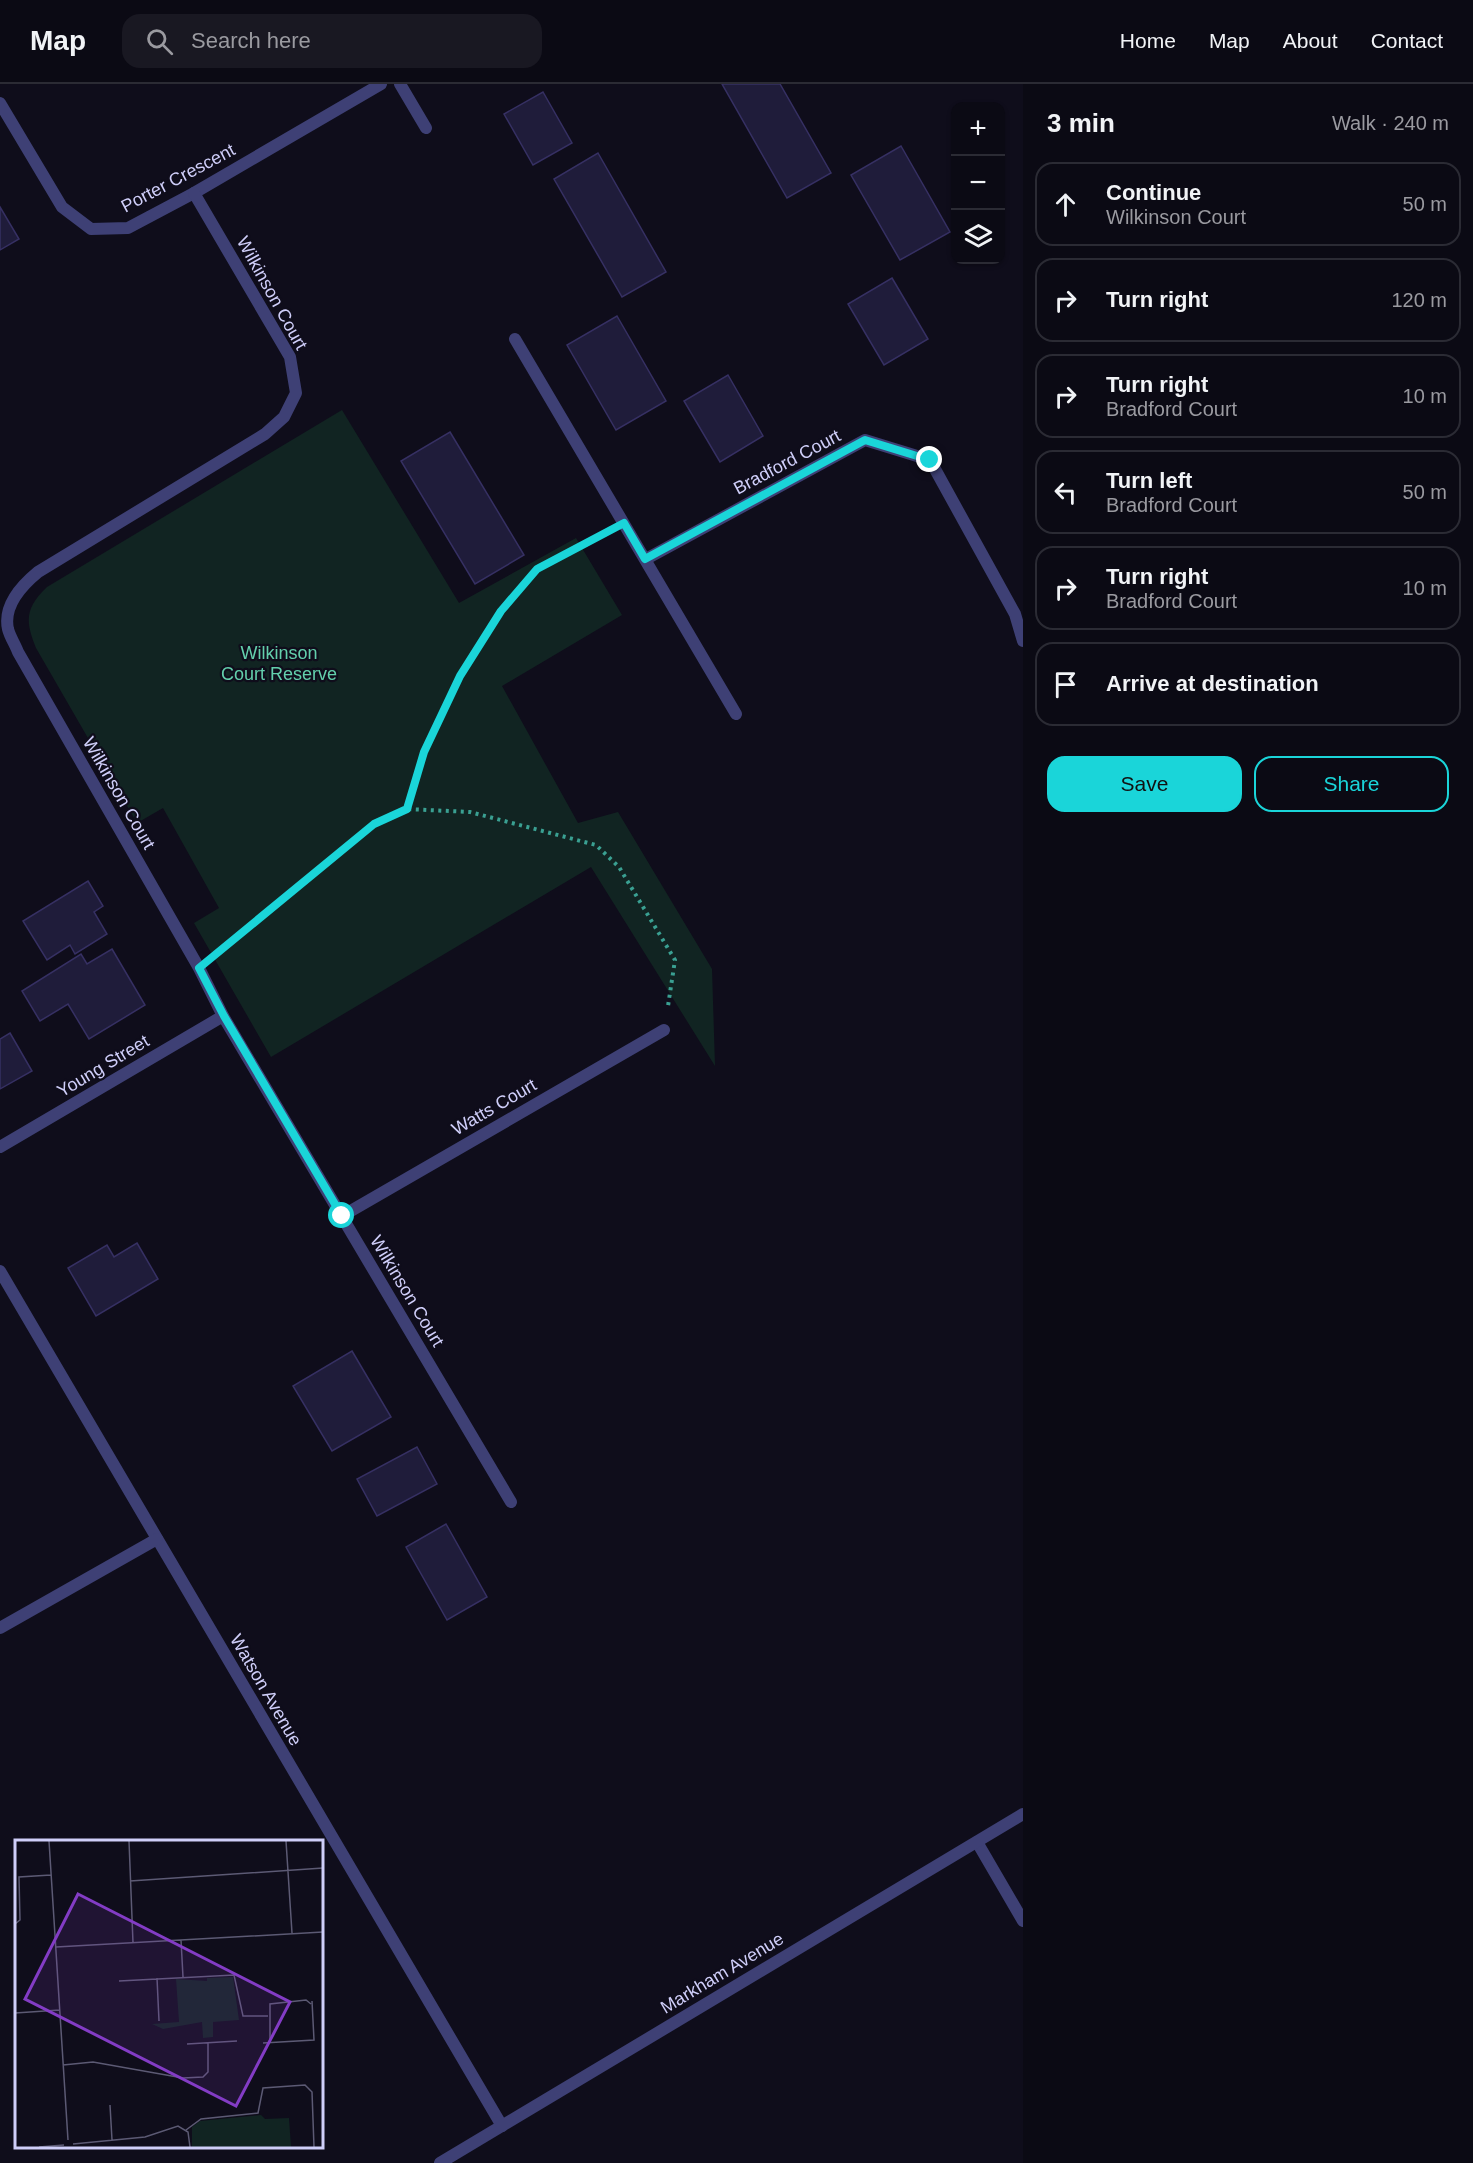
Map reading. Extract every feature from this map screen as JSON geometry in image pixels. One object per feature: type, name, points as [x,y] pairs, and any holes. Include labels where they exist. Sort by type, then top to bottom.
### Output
[{"type":"street","name":"Porter Crescent","points":[[0,104],[62,207],[91,229],[128,228],[194,193],[381,84]]},
{"type":"street","points":[[400,84],[426,128]]},
{"type":"street","name":"Wilkinson Court","points":[[194,193],[290,357],[296,393],[284,417],[265,434],[38,572],[21,586],[9,608],[8,628],[24,662],[199,968],[224,1016],[511,1502]]},
{"type":"street","points":[[515,339],[736,714]]},
{"type":"street","name":"Bradford Court","points":[[645,559],[865,440],[930,460],[1015,614],[1023,641]]},
{"type":"street","name":"Young Street","points":[[0,1148],[224,1016]]},
{"type":"street","name":"Watts Court","points":[[342,1216],[664,1030]]},
{"type":"street","name":"Watson Avenue","points":[[0,1271],[502,2126]]},
{"type":"street","points":[[0,1628],[157,1539]]},
{"type":"street","name":"Markham Avenue","points":[[440,2163],[1023,1814]]},
{"type":"street","points":[[977,1842],[1023,1921]]},
{"type":"path","points":[[407,809],[424,752],[460,676],[501,611],[537,569],[624,523]]},
{"type":"path","points":[[199,968],[374,824],[407,809],[470,812],[596,845],[619,867],[675,960],[664,1030]]},
{"type":"green space","name":"Wilkinson Court Reserve","points":[[342,410],[459,603],[576,538],[622,615],[502,686],[578,823],[618,812],[712,969],[715,1066],[591,867],[271,1057],[194,923],[219,908],[163,808],[137,823],[36,648],[30,630],[29,615],[34,602],[47,587]]},
{"type":"building","points":[[722,84],[780,84],[831,173],[787,198]]},
{"type":"building","points":[[543,92],[572,143],[533,165],[504,114]]},
{"type":"building","points":[[901,146],[950,232],[900,260],[851,175]]},
{"type":"building","points":[[598,153],[666,272],[622,297],[554,179]]},
{"type":"building","points":[[0,207],[19,239],[0,250]]},
{"type":"building","points":[[892,278],[928,339],[884,365],[848,304]]},
{"type":"building","points":[[617,316],[666,401],[616,430],[567,345]]},
{"type":"building","points":[[728,375],[763,436],[720,462],[684,401]]},
{"type":"building","points":[[450,432],[524,555],[475,584],[401,461]]},
{"type":"building","points":[[88,881],[103,906],[94,912],[107,934],[75,954],[70,945],[47,960],[23,921]]},
{"type":"building","points":[[112,949],[145,1005],[89,1039],[68,1004],[40,1021],[22,991],[81,954],[87,964]]},
{"type":"building","points":[[10,1033],[32,1071],[0,1089],[0,1039]]},
{"type":"building","points":[[137,1243],[158,1279],[96,1316],[68,1268],[107,1245],[114,1257]]},
{"type":"building","points":[[352,1351],[391,1417],[332,1451],[293,1386]]},
{"type":"building","points":[[417,1447],[437,1484],[377,1516],[357,1479]]},
{"type":"building","points":[[446,1524],[487,1597],[447,1620],[406,1547]]},
{"type":"route","points":[[342,1216],[224,1016],[199,968],[374,824],[407,809],[424,752],[460,676],[501,611],[537,569],[624,523],[645,559],[865,440],[930,460]]}]
